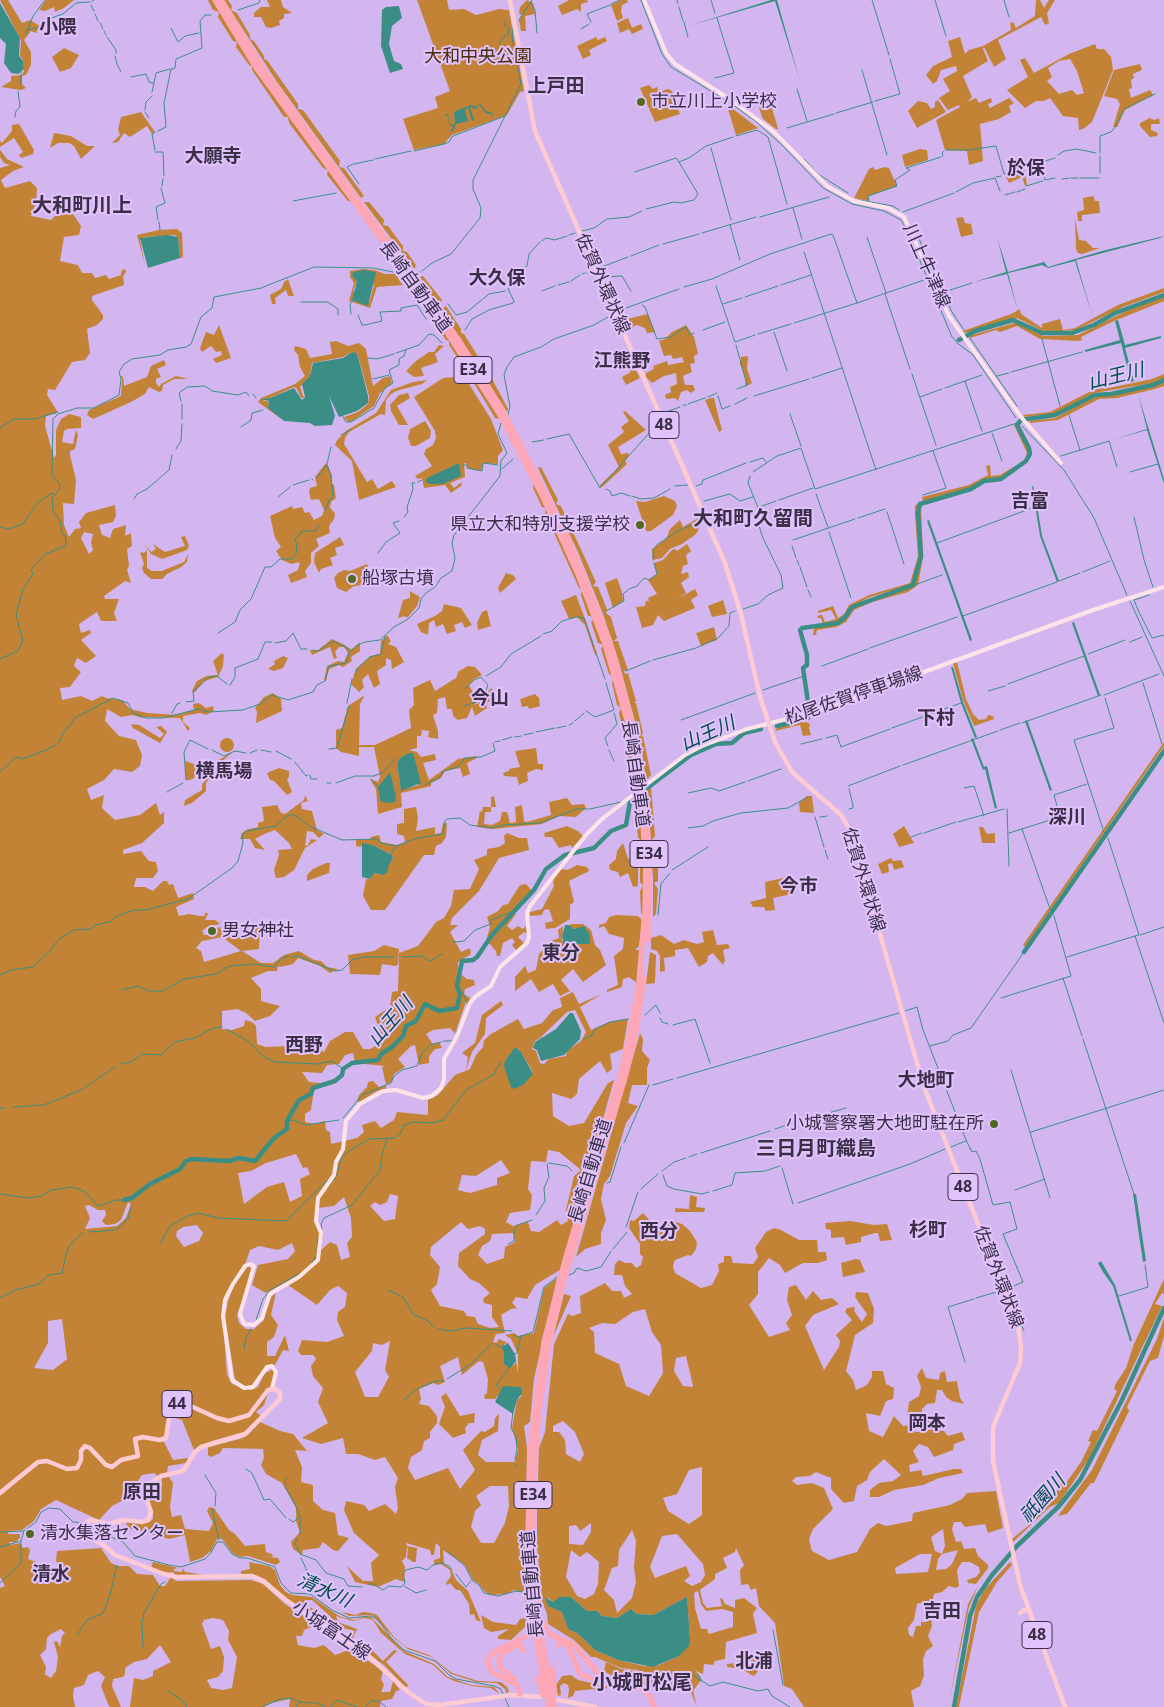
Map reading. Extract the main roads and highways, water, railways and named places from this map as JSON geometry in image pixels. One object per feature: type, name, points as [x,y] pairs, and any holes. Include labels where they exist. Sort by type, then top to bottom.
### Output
[{"type":"highway","name":"長崎自動車道","points":[[216,0],[280,100],[430,306],[477,376],[523,456],[570,556],[605,644],[625,710],[642,785]]},
{"type":"highway","name":"長崎自動車道","points":[[221,0],[261,66],[458,339],[526,454],[567,536],[610,642],[629,708],[642,785],[646,862],[648,912],[641,983],[634,1030],[544,1342],[534,1410],[528,1479],[529,1560],[537,1642],[548,1707]]},
{"type":"highway","name":"長崎自動車道","points":[[555,1707],[542,1646],[534,1565],[532,1501],[539,1411],[560,1284]]},
{"type":"highway","points":[[522,1694],[517,1684],[494,1673],[488,1663],[489,1658],[496,1651],[522,1640],[530,1633],[529,1560]]},
{"type":"highway","points":[[534,1565],[547,1634]]},
{"type":"highway","points":[[544,1624],[549,1634],[573,1644],[602,1677],[642,1689],[650,1696],[653,1707]]},
{"type":"highway","points":[[558,1646],[562,1642],[568,1646],[578,1671],[583,1677],[640,1691],[648,1698],[653,1707]]},
{"type":"highway","points":[[522,1694],[521,1685],[504,1671],[499,1662],[502,1654],[514,1646],[520,1645],[523,1650]]},
{"type":"highway","points":[[553,1669],[555,1707]]},
{"type":"highway","points":[[538,1678],[548,1707]]},
{"type":"main road","name":"佐賀外環状線","points":[[510,0],[535,131],[725,563],[741,614],[768,723],[783,758],[792,772],[841,815],[850,830],[924,1087],[1018,1325],[1021,1348],[1020,1363],[997,1414],[992,1437],[994,1461],[1014,1561],[1028,1611],[1065,1707]]},
{"type":"main road","name":"川上牛津線","points":[[644,0],[666,54],[674,64],[734,102],[774,132],[827,186],[854,201],[888,208],[904,217],[944,307],[1025,423],[1061,463]]},
{"type":"main road","name":"松尾佐賀停車場線","points":[[272,1389],[276,1372],[272,1366],[266,1368],[259,1382],[253,1387],[244,1388],[232,1380],[223,1316],[225,1300],[233,1284],[245,1266],[250,1264],[254,1266],[240,1314],[244,1324],[254,1325],[262,1318],[270,1294],[299,1277],[318,1260],[321,1233],[316,1221],[318,1198],[334,1175],[336,1162],[343,1149],[346,1121],[360,1104],[383,1090],[396,1090],[423,1098],[432,1096],[441,1088],[444,1080],[444,1059],[470,1003],[476,996],[491,986],[500,968],[527,943],[529,936],[527,912],[530,906],[571,854],[602,819],[685,755],[731,734],[816,712],[1093,610],[1164,587]]},
{"type":"main road","name":"44","points":[[0,1493],[38,1462],[47,1461],[67,1469],[77,1468],[81,1460],[81,1451],[85,1446],[90,1448],[106,1465],[112,1467],[121,1460],[138,1456],[135,1439],[143,1436],[160,1440],[166,1438],[170,1411],[178,1403],[184,1403],[217,1418],[229,1421],[249,1415],[268,1390],[272,1389]]},
{"type":"main road","name":"小城富士線","points":[[272,1389],[278,1391],[280,1399],[245,1434],[201,1447],[195,1452],[183,1471],[163,1475],[146,1486],[145,1494],[151,1512],[148,1520],[142,1522],[124,1520],[108,1524],[93,1520],[84,1523],[83,1534],[104,1545],[115,1555],[164,1574],[177,1577],[252,1576],[263,1581],[286,1600],[365,1653],[408,1692],[426,1704],[440,1705],[522,1694],[540,1697]]},
{"type":"main road","points":[[1020,1613],[1024,1610],[1028,1611]]},
{"type":"main road","points":[[558,1700],[595,1707]]},
{"type":"waterway","points":[[26,34],[33,16],[45,0]]},
{"type":"waterway","points":[[238,10],[259,3],[260,0]]},
{"type":"waterway","points":[[519,20],[532,0]]},
{"type":"waterway","points":[[611,4],[620,0]]},
{"type":"waterway","points":[[641,0],[662,54],[671,67],[729,102],[754,120],[782,145],[823,188],[852,204],[884,211],[901,220],[908,232],[952,337],[956,341],[959,340]]},
{"type":"waterway","points":[[677,0],[678,4]]},
{"type":"waterway","points":[[711,0],[715,13]]},
{"type":"waterway","points":[[872,0],[889,55]]},
{"type":"waterway","points":[[935,0],[946,36]]},
{"type":"waterway","points":[[1004,0],[1009,17]]},
{"type":"waterway","points":[[27,30],[41,27],[48,19],[63,14],[76,3],[90,2]]},
{"type":"waterway","points":[[531,2],[535,10],[537,33]]},
{"type":"waterway","points":[[91,5],[94,11]]},
{"type":"waterway","points":[[591,22],[587,14],[610,5]]},
{"type":"waterway","points":[[679,7],[683,21]]},
{"type":"waterway","points":[[95,14],[98,21]]},
{"type":"waterway","points":[[158,131],[166,127],[164,103],[171,69],[175,68],[176,59],[202,48],[200,21],[205,15],[211,15]]},
{"type":"waterway","points":[[715,78],[734,73],[717,18]]},
{"type":"waterway","points":[[684,22],[688,37]]},
{"type":"waterway","points":[[100,23],[103,29]]},
{"type":"waterway","points":[[581,29],[589,24]]},
{"type":"waterway","points":[[499,44],[503,37],[508,35],[509,29],[506,26]]},
{"type":"waterway","points":[[171,28],[178,42],[185,36],[199,33]]},
{"type":"waterway","points":[[422,271],[432,263],[451,254],[480,218],[481,208],[473,189],[473,180],[521,84],[512,37],[513,29]]},
{"type":"waterway","points":[[104,31],[106,35]]},
{"type":"waterway","points":[[107,37],[116,53]]},
{"type":"waterway","points":[[115,56],[121,72]]},
{"type":"waterway","points":[[875,101],[900,94],[890,59]]},
{"type":"waterway","points":[[152,92],[156,73],[170,69]]},
{"type":"waterway","points":[[21,70],[21,84]]},
{"type":"waterway","points":[[862,70],[887,155]]},
{"type":"waterway","points":[[131,77],[146,74],[149,82],[153,83]]},
{"type":"waterway","points":[[797,89],[807,121]]},
{"type":"waterway","points":[[15,117],[16,111],[20,107],[18,91]]},
{"type":"waterway","points":[[1100,153],[1100,136],[1111,132],[1124,109],[1155,94]]},
{"type":"waterway","points":[[145,110],[146,102],[152,96]]},
{"type":"waterway","points":[[836,113],[873,102]]},
{"type":"waterway","points":[[145,112],[149,118]]},
{"type":"waterway","points":[[787,128],[834,114]]},
{"type":"waterway","points":[[414,151],[444,144],[449,142],[453,136],[505,116]]},
{"type":"waterway","points":[[736,136],[757,130],[768,137],[787,204]]},
{"type":"waterway","points":[[155,132],[152,134],[155,150]]},
{"type":"waterway","points":[[646,209],[674,202],[681,203],[694,200],[698,194],[679,162],[689,158],[706,146],[733,137]]},
{"type":"waterway","points":[[946,150],[968,150],[996,146],[1004,174],[1055,158]]},
{"type":"waterway","points":[[711,148],[731,220]]},
{"type":"waterway","points":[[1058,155],[1064,151],[1077,149],[1096,153]]},
{"type":"waterway","points":[[375,159],[411,151]]},
{"type":"waterway","points":[[943,156],[942,153],[944,151]]},
{"type":"waterway","points":[[155,152],[163,152],[164,176]]},
{"type":"waterway","points":[[1100,156],[1100,173]]},
{"type":"waterway","points":[[869,202],[868,196],[897,186],[895,180],[910,170],[906,168],[941,157]]},
{"type":"waterway","points":[[635,172],[676,158],[679,162]]},
{"type":"waterway","points":[[804,159],[818,174],[848,193]]},
{"type":"waterway","points":[[354,164],[373,160]]},
{"type":"waterway","points":[[1041,162],[1045,180],[1055,178]]},
{"type":"waterway","points":[[353,164],[347,167],[359,184]]},
{"type":"waterway","points":[[996,177],[1001,176]]},
{"type":"waterway","points":[[956,192],[973,183],[995,178],[1000,191]]},
{"type":"waterway","points":[[1062,179],[1069,178]]},
{"type":"waterway","points":[[1071,178],[1078,178]]},
{"type":"waterway","points":[[1080,178],[1099,178]]},
{"type":"waterway","points":[[162,186],[163,179]]},
{"type":"waterway","points":[[1026,186],[1043,181]]},
{"type":"waterway","points":[[158,220],[156,207],[165,203],[161,188]]},
{"type":"waterway","points":[[1017,192],[1025,189]]},
{"type":"waterway","points":[[1005,195],[1015,192]]},
{"type":"waterway","points":[[293,201],[336,193]]},
{"type":"waterway","points":[[903,212],[954,193]]},
{"type":"waterway","points":[[760,217],[829,197]]},
{"type":"waterway","points":[[859,200],[893,206],[899,210]]},
{"type":"waterway","points":[[793,208],[802,239]]},
{"type":"waterway","points":[[582,231],[594,228],[607,219],[629,217],[642,211]]},
{"type":"waterway","points":[[702,233],[756,217]]},
{"type":"waterway","points":[[159,222],[160,230]]},
{"type":"waterway","points":[[730,225],[740,260]]},
{"type":"waterway","points":[[569,235],[575,233]]},
{"type":"waterway","points":[[663,244],[699,234]]},
{"type":"waterway","points":[[684,287],[712,279],[770,254],[831,234],[833,235],[857,303],[927,279]]},
{"type":"waterway","points":[[542,241],[546,238],[555,240],[567,236]]},
{"type":"waterway","points":[[918,236],[941,293],[972,283]]},
{"type":"waterway","points":[[867,237],[886,293]]},
{"type":"waterway","points":[[465,330],[472,319],[489,310],[513,303],[514,301],[508,289],[521,270],[527,266],[529,254],[540,242]]},
{"type":"waterway","points":[[631,256],[659,245]]},
{"type":"waterway","points":[[804,252],[876,470]]},
{"type":"waterway","points":[[599,268],[628,257]]},
{"type":"waterway","points":[[0,659],[18,651],[23,641],[16,615],[23,589],[33,574],[31,570],[45,554],[66,546],[65,535],[62,533],[60,521],[53,511],[52,498],[59,490],[60,485],[52,474],[53,419],[58,414],[77,408],[94,408],[119,395],[121,379],[119,372],[124,364],[132,359],[160,355],[168,350],[186,347],[191,344],[201,317],[212,308],[214,297],[261,288],[314,267],[373,268],[393,272]]},
{"type":"waterway","points":[[587,273],[592,271]]},
{"type":"waterway","points":[[599,271],[602,277],[622,276],[631,291]]},
{"type":"waterway","points":[[416,273],[420,272]]},
{"type":"waterway","points":[[571,281],[580,275]]},
{"type":"waterway","points":[[781,285],[811,275]]},
{"type":"waterway","points":[[558,285],[569,282]]},
{"type":"waterway","points":[[542,291],[555,286]]},
{"type":"waterway","points":[[716,286],[735,342],[755,335]]},
{"type":"waterway","points":[[745,297],[778,286]]},
{"type":"waterway","points":[[623,309],[679,289]]},
{"type":"waterway","points":[[448,304],[456,315],[467,312],[489,294],[505,291]]},
{"type":"waterway","points":[[943,293],[952,312],[964,330]]},
{"type":"waterway","points":[[885,294],[910,369]]},
{"type":"waterway","points":[[959,340],[975,331],[1013,320],[1042,333],[1072,333],[1094,325],[1115,313],[1164,295]]},
{"type":"waterway","points":[[723,304],[742,298]]},
{"type":"waterway","points":[[351,314],[350,304],[354,299]]},
{"type":"waterway","points":[[301,302],[328,302],[338,309],[338,315]]},
{"type":"waterway","points":[[794,323],[857,303]]},
{"type":"waterway","points":[[358,315],[362,325],[365,325],[382,321],[380,312],[401,311],[401,308],[417,305],[426,319]]},
{"type":"waterway","points":[[642,305],[645,307],[657,339],[671,337],[686,327],[690,335],[694,333]]},
{"type":"waterway","points":[[508,415],[510,406],[504,375],[514,357],[541,347],[554,339],[594,325],[608,317]]},
{"type":"waterway","points":[[703,330],[725,322]]},
{"type":"waterway","points":[[758,334],[791,324]]},
{"type":"waterway","points":[[774,332],[787,371]]},
{"type":"waterway","points":[[396,353],[419,345],[429,334],[434,335],[442,343]]},
{"type":"waterway","points":[[970,338],[1017,406]]},
{"type":"waterway","points":[[1042,339],[1060,406]]},
{"type":"waterway","points":[[956,342],[973,355],[1016,418]]},
{"type":"waterway","points":[[736,345],[747,385],[737,389]]},
{"type":"waterway","points":[[342,415],[346,422],[351,422],[374,408],[385,388],[393,383],[389,370],[399,365],[399,359],[404,356],[406,350]]},
{"type":"waterway","points":[[1011,372],[1082,352]]},
{"type":"waterway","points":[[368,358],[377,359],[394,354]]},
{"type":"waterway","points":[[812,378],[842,368]]},
{"type":"waterway","points":[[997,376],[1009,373]]},
{"type":"waterway","points":[[912,374],[936,445]]},
{"type":"waterway","points":[[373,379],[389,375]]},
{"type":"waterway","points":[[945,388],[982,375]]},
{"type":"waterway","points":[[754,396],[809,379]]},
{"type":"waterway","name":"山王川","points":[[809,709],[803,668],[807,665],[807,655],[800,630],[802,628],[838,623],[852,607],[913,585],[921,556],[918,513],[920,504],[971,489],[984,481],[1001,479],[1026,461],[1030,454],[1029,448],[1017,425],[1021,420],[1055,415],[1095,395],[1111,394],[1153,385],[1164,380]]},
{"type":"waterway","points":[[965,381],[982,431]]},
{"type":"waterway","points":[[181,401],[179,393],[187,387],[205,386],[212,391],[238,395],[246,392],[249,396]]},
{"type":"waterway","points":[[920,397],[942,389]]},
{"type":"waterway","points":[[708,397],[717,393]]},
{"type":"waterway","points":[[253,394],[256,398]]},
{"type":"waterway","points":[[718,396],[722,409],[730,406]]},
{"type":"waterway","points":[[688,404],[705,398]]},
{"type":"waterway","points":[[735,404],[747,398]]},
{"type":"waterway","points":[[182,404],[182,419]]},
{"type":"waterway","points":[[663,413],[680,407]]},
{"type":"waterway","points":[[241,427],[251,420],[252,413],[263,410]]},
{"type":"waterway","points":[[0,428],[14,419],[35,419],[58,412]]},
{"type":"waterway","points":[[790,414],[801,446]]},
{"type":"waterway","points":[[1069,415],[1080,450]]},
{"type":"waterway","points":[[547,439],[569,434],[600,488],[659,422]]},
{"type":"waterway","points":[[0,772],[18,757],[22,759],[56,745],[75,718],[113,698],[128,703],[133,713],[146,718],[163,718],[198,709],[209,712],[243,710],[260,704],[272,695],[288,700],[313,692],[317,685],[325,681],[329,666],[346,663],[349,653],[356,646],[365,642],[380,640],[394,627],[408,619],[419,608],[421,599],[426,593],[435,587],[441,578],[452,571],[455,558],[452,543],[454,535],[500,476],[501,461],[507,453],[498,434],[501,423]]},
{"type":"waterway","points":[[753,472],[777,456],[801,448],[815,489],[1017,423]]},
{"type":"waterway","points":[[176,449],[181,441],[182,424]]},
{"type":"waterway","points":[[1022,426],[1064,470],[1094,518],[1127,595]]},
{"type":"waterway","points":[[341,435],[350,430]]},
{"type":"waterway","points":[[992,433],[1002,461]]},
{"type":"waterway","points":[[532,442],[544,440]]},
{"type":"waterway","points":[[1061,456],[1109,441],[1117,467]]},
{"type":"waterway","points":[[326,510],[329,500],[333,497],[331,476],[327,464],[331,447]]},
{"type":"waterway","points":[[923,495],[946,488],[933,451]]},
{"type":"waterway","points":[[134,499],[137,494],[147,489],[169,470],[172,455]]},
{"type":"waterway","points":[[750,462],[763,458],[766,462]]},
{"type":"waterway","points":[[502,469],[513,459]]},
{"type":"waterway","points":[[463,465],[467,465],[467,468],[482,471],[483,463],[498,465]]},
{"type":"waterway","points":[[696,486],[702,484],[703,480],[746,463]]},
{"type":"waterway","points":[[1130,472],[1158,464]]},
{"type":"waterway","points":[[317,478],[326,465]]},
{"type":"waterway","points":[[743,609],[758,604],[768,595],[783,588],[781,575],[763,538],[755,514],[759,510],[748,483],[750,476]]},
{"type":"waterway","points":[[293,485],[309,480]]},
{"type":"waterway","points":[[418,482],[422,480]]},
{"type":"waterway","points":[[404,517],[408,512],[407,507],[413,489],[412,483],[415,483]]},
{"type":"waterway","points":[[675,486],[688,485]]},
{"type":"waterway","points":[[278,497],[290,487]]},
{"type":"waterway","points":[[779,500],[813,488]]},
{"type":"waterway","points":[[606,489],[610,491],[612,496],[621,493],[630,496]]},
{"type":"waterway","points":[[632,496],[641,499],[654,498],[670,489]]},
{"type":"waterway","points":[[0,527],[8,529],[23,524],[38,502],[52,493],[54,495]]},
{"type":"waterway","points":[[704,501],[730,494],[740,501],[753,497]]},
{"type":"waterway","points":[[816,494],[828,527]]},
{"type":"waterway","points":[[762,506],[776,501]]},
{"type":"waterway","points":[[937,543],[1035,507]]},
{"type":"waterway","points":[[858,518],[885,509]]},
{"type":"waterway","points":[[887,512],[904,564]]},
{"type":"waterway","points":[[1134,517],[1144,560],[1153,587]]},
{"type":"waterway","points":[[793,540],[855,519]]},
{"type":"waterway","points":[[378,553],[386,542],[400,533],[393,523],[399,521]]},
{"type":"waterway","points":[[653,560],[653,550],[658,544],[678,531],[698,522]]},
{"type":"waterway","points":[[218,633],[235,622],[240,610],[251,599],[265,567],[271,567],[280,559],[292,559],[296,554],[297,544],[295,540],[302,531],[315,531],[320,525]]},
{"type":"waterway","points":[[829,532],[851,598]]},
{"type":"waterway","points":[[792,546],[796,558]]},
{"type":"waterway","points":[[797,560],[799,565]]},
{"type":"waterway","points":[[1083,572],[1110,561]]},
{"type":"waterway","points":[[629,589],[637,586],[644,578],[649,580],[657,574],[654,563]]},
{"type":"waterway","points":[[800,567],[807,587]]},
{"type":"waterway","points":[[1059,581],[1080,573]]},
{"type":"waterway","points":[[917,584],[942,575]]},
{"type":"waterway","points":[[963,616],[1057,582]]},
{"type":"waterway","points":[[606,611],[624,601],[623,594],[628,590]]},
{"type":"waterway","points":[[808,590],[811,597]]},
{"type":"waterway","points":[[1149,595],[1134,600],[1152,638],[1164,635]]},
{"type":"waterway","points":[[1130,601],[1164,676]]},
{"type":"waterway","points":[[653,660],[696,648],[718,638],[729,626],[730,613],[735,611]]},
{"type":"waterway","points":[[543,634],[552,631],[562,621],[576,617],[584,618],[594,647]]},
{"type":"waterway","points":[[870,648],[957,617]]},
{"type":"waterway","points":[[275,643],[286,641],[293,633],[301,649],[307,649]]},
{"type":"waterway","points":[[355,675],[357,669],[370,657],[381,654],[385,636]]},
{"type":"waterway","points":[[486,676],[501,667],[511,654],[541,636]]},
{"type":"waterway","points":[[1130,642],[1142,637]]},
{"type":"waterway","points":[[1088,654],[1125,640]]},
{"type":"waterway","points":[[313,650],[318,651],[333,641],[351,650]]},
{"type":"waterway","points":[[230,685],[235,677],[235,668],[258,659],[265,642],[272,642]]},
{"type":"waterway","points":[[822,666],[868,649]]},
{"type":"waterway","points":[[595,650],[605,679]]},
{"type":"waterway","points":[[1008,684],[1084,656]]},
{"type":"waterway","points":[[626,671],[650,661]]},
{"type":"waterway","points":[[1104,695],[1159,674]]},
{"type":"waterway","points":[[186,702],[194,701],[193,692],[209,677],[217,676],[227,684]]},
{"type":"waterway","points":[[763,690],[804,676]]},
{"type":"waterway","points":[[464,706],[479,701],[484,696],[488,685],[481,677],[474,680],[465,689]]},
{"type":"waterway","points":[[347,703],[352,679]]},
{"type":"waterway","points":[[586,711],[595,717],[614,710],[606,683]]},
{"type":"waterway","points":[[1143,683],[1162,744]]},
{"type":"waterway","points":[[988,691],[1005,686]]},
{"type":"waterway","points":[[681,720],[755,693]]},
{"type":"waterway","points":[[1022,723],[1101,695]]},
{"type":"waterway","points":[[1103,829],[1074,740],[1114,728],[1105,698]]},
{"type":"waterway","points":[[172,713],[177,704],[180,703]]},
{"type":"waterway","points":[[892,728],[961,703]]},
{"type":"waterway","points":[[329,749],[337,748],[349,706]]},
{"type":"waterway","points":[[575,721],[584,713]]},
{"type":"waterway","points":[[608,746],[605,738],[617,724],[614,713]]},
{"type":"waterway","name":"山王川","points":[[777,726],[808,718]]},
{"type":"waterway","points":[[569,725],[573,723]]},
{"type":"waterway","points":[[1000,730],[1020,723]]},
{"type":"waterway","points":[[557,728],[566,726]]},
{"type":"waterway","points":[[536,732],[555,728]]},
{"type":"waterway","name":"山王川","points":[[124,1200],[132,1198],[150,1184],[180,1169],[186,1161],[191,1159],[229,1161],[239,1158],[255,1161],[274,1138],[287,1129],[287,1121],[299,1100],[311,1094],[313,1088],[335,1081],[342,1075],[343,1069],[352,1063],[378,1060],[381,1054],[392,1047],[403,1036],[406,1026],[416,1021],[425,1004],[439,1011],[457,1008],[460,994],[457,986],[462,961],[473,960],[477,957],[492,935],[534,890],[546,869],[565,855],[594,848],[611,831],[626,825],[630,802],[691,755],[716,744],[732,743],[744,733],[761,729]]},
{"type":"waterway","points":[[826,738],[837,735],[841,747],[890,729]]},
{"type":"waterway","points":[[903,765],[998,731]]},
{"type":"waterway","points":[[524,735],[533,733]]},
{"type":"waterway","points":[[515,737],[521,736]]},
{"type":"waterway","points":[[502,740],[512,737]]},
{"type":"waterway","points":[[801,744],[822,739]]},
{"type":"waterway","points":[[186,780],[184,752],[190,740],[208,749]]},
{"type":"waterway","points":[[495,742],[500,741]]},
{"type":"waterway","points":[[425,785],[439,778],[444,771],[458,767],[465,758],[481,757],[495,751],[493,743]]},
{"type":"waterway","points":[[1163,752],[1164,748]]},
{"type":"waterway","points":[[212,750],[224,756],[235,751],[246,753]]},
{"type":"waterway","points":[[250,753],[257,750]]},
{"type":"waterway","points":[[261,750],[271,752]]},
{"type":"waterway","points":[[609,750],[614,761]]},
{"type":"waterway","points":[[276,751],[291,759]]},
{"type":"waterway","points":[[1024,952],[1164,751]]},
{"type":"waterway","points":[[336,783],[355,776],[374,776],[382,773],[395,759]]},
{"type":"waterway","points":[[295,762],[306,776],[308,775]]},
{"type":"waterway","points":[[848,786],[900,766]]},
{"type":"waterway","points":[[748,781],[781,769]]},
{"type":"waterway","points":[[310,775],[311,779],[317,779]]},
{"type":"waterway","points":[[371,779],[379,787]]},
{"type":"waterway","points":[[688,793],[711,788],[719,791],[745,782]]},
{"type":"waterway","points":[[167,792],[183,783]]},
{"type":"waterway","points":[[1009,833],[1060,817],[1054,795],[1087,784]]},
{"type":"waterway","points":[[964,788],[974,786],[984,816]]},
{"type":"waterway","points":[[849,789],[853,805],[853,808],[849,809]]},
{"type":"waterway","points":[[688,828],[703,826],[741,813],[788,808],[808,797]]},
{"type":"waterway","points":[[391,854],[396,846],[418,838],[443,834],[447,819],[460,818],[470,825],[492,828],[503,825],[540,823],[577,809],[590,809],[621,802]]},
{"type":"waterway","points":[[958,822],[1004,809]]},
{"type":"waterway","points":[[1007,809],[1009,866]]},
{"type":"waterway","points":[[0,975],[11,970],[33,967],[49,952],[59,939],[74,930],[91,929],[95,925],[110,922],[115,917],[134,910],[146,910],[188,899],[232,868],[238,861],[243,843],[242,835],[246,831],[276,826],[288,815],[295,815],[309,826],[342,840],[377,839],[381,843],[396,846]]},
{"type":"waterway","points":[[820,817],[827,816]]},
{"type":"waterway","points":[[815,817],[824,847]]},
{"type":"waterway","points":[[924,833],[956,822]]},
{"type":"waterway","points":[[1022,829],[1049,906]]},
{"type":"waterway","points":[[1103,831],[1107,836]]},
{"type":"waterway","points":[[911,837],[922,833]]},
{"type":"waterway","points":[[1108,838],[1139,935],[1135,936],[1164,1023]]},
{"type":"waterway","points":[[672,870],[708,847]]},
{"type":"waterway","points":[[825,850],[828,859]]},
{"type":"waterway","points":[[658,915],[661,884],[670,873]]},
{"type":"waterway","points":[[1050,908],[1053,914]]},
{"type":"waterway","points":[[453,941],[464,941],[475,930],[491,924],[491,920],[511,912]]},
{"type":"waterway","points":[[1001,998],[1071,976],[1054,916]]},
{"type":"waterway","points":[[1140,935],[1164,927]]},
{"type":"waterway","points":[[1067,957],[1135,936]]},
{"type":"waterway","points":[[930,1046],[948,1041],[953,1035],[971,1028],[1024,952]]},
{"type":"waterway","points":[[402,957],[422,956],[430,961],[442,954]]},
{"type":"waterway","points":[[122,990],[138,986],[149,991],[163,991],[184,979],[216,974],[229,966],[254,964],[274,967],[282,958],[289,956]]},
{"type":"waterway","points":[[292,957],[298,956],[335,971],[342,970],[352,960],[364,957],[394,957]]},
{"type":"waterway","points":[[1063,978],[1082,1036]]},
{"type":"waterway","points":[[459,991],[463,993],[468,1005]]},
{"type":"waterway","points":[[645,1015],[656,1005],[660,1013]]},
{"type":"waterway","points":[[905,1011],[917,1007],[923,1030],[966,1140],[972,1152],[976,1151],[980,1159],[993,1205],[1010,1202],[1017,1229],[1003,1234],[1023,1282],[1007,1289],[1024,1331]]},
{"type":"waterway","points":[[677,1078],[899,1013]]},
{"type":"waterway","points":[[660,1018],[662,1022],[668,1024]]},
{"type":"waterway","points":[[584,1039],[592,1035],[595,1029],[610,1022],[628,1019]]},
{"type":"waterway","points":[[673,1025],[695,1019],[710,1063]]},
{"type":"waterway","points":[[456,1033],[461,1022]]},
{"type":"waterway","points":[[121,1064],[131,1062],[142,1054],[161,1055],[175,1042],[195,1038],[213,1028],[222,1027]]},
{"type":"waterway","points":[[226,1029],[248,1041],[263,1056],[275,1062],[317,1064],[332,1061],[343,1069]]},
{"type":"waterway","points":[[443,1041],[454,1039]]},
{"type":"waterway","points":[[1083,1039],[1134,1194]]},
{"type":"waterway","points":[[343,1118],[362,1095],[391,1083],[394,1076],[402,1070],[417,1066],[422,1053],[430,1045],[441,1042]]},
{"type":"waterway","points":[[334,1180],[341,1158],[349,1151],[369,1139],[395,1138],[401,1133],[403,1126],[412,1122],[432,1123],[443,1120],[466,1090],[493,1075],[501,1062]]},
{"type":"waterway","points":[[13,1107],[44,1105],[83,1089],[116,1066]]},
{"type":"waterway","points":[[1011,1070],[1050,1198]]},
{"type":"waterway","points":[[653,1085],[673,1079]]},
{"type":"waterway","points":[[624,1143],[649,1085]]},
{"type":"waterway","points":[[1031,1132],[1164,1090]]},
{"type":"waterway","points":[[0,1109],[5,1107]]},
{"type":"waterway","points":[[807,1119],[846,1108]]},
{"type":"waterway","points":[[287,1121],[294,1120],[306,1125],[339,1120]]},
{"type":"waterway","points":[[775,1129],[802,1120]]},
{"type":"waterway","points":[[701,1153],[770,1131]]},
{"type":"waterway","points":[[322,1229],[321,1224],[324,1218],[352,1205],[380,1170],[382,1154],[387,1140]]},
{"type":"waterway","points":[[951,1147],[966,1141]]},
{"type":"waterway","points":[[607,1183],[610,1182],[621,1147]]},
{"type":"waterway","points":[[798,1203],[910,1164],[945,1149]]},
{"type":"waterway","points":[[689,1157],[697,1154]]},
{"type":"waterway","points":[[662,1171],[674,1162],[686,1158]]},
{"type":"waterway","points":[[549,1163],[567,1166],[572,1171]]},
{"type":"waterway","points":[[536,1215],[545,1201],[544,1188],[549,1177],[547,1164]]},
{"type":"waterway","points":[[713,1191],[732,1185],[735,1173],[765,1171],[780,1166]]},
{"type":"waterway","points":[[782,1168],[793,1204]]},
{"type":"waterway","points":[[641,1189],[658,1174]]},
{"type":"waterway","points":[[663,1175],[667,1186],[674,1189],[702,1194],[709,1192]]},
{"type":"waterway","points":[[1015,1190],[1045,1179]]},
{"type":"waterway","points":[[160,1244],[170,1226],[198,1213],[218,1218],[286,1221],[328,1180]]},
{"type":"waterway","name":"山王川","points":[[0,1194],[28,1198],[41,1196],[52,1190],[72,1187],[84,1191],[98,1206],[116,1200],[124,1200]]},
{"type":"waterway","points":[[626,1227],[638,1192]]},
{"type":"waterway","points":[[88,1232],[115,1230],[128,1218],[132,1206]]},
{"type":"waterway","points":[[508,1244],[514,1241],[514,1231],[517,1225],[532,1220]]},
{"type":"waterway","points":[[613,1249],[627,1232]]},
{"type":"waterway","points":[[0,1298],[15,1290],[39,1284],[49,1275],[62,1273],[67,1251],[72,1242],[83,1233]]},
{"type":"waterway","points":[[317,1249],[318,1238]]},
{"type":"waterway","points":[[569,1275],[574,1273],[577,1268],[586,1271],[601,1267],[611,1251]]},
{"type":"waterway","points":[[311,1264],[317,1255]]},
{"type":"waterway","points":[[1119,1296],[1148,1287],[1145,1265]]},
{"type":"waterway","points":[[256,1320],[263,1299],[270,1290],[300,1273]]},
{"type":"waterway","points":[[515,1335],[518,1337],[533,1332],[544,1287],[557,1277]]},
{"type":"waterway","points":[[388,1290],[403,1297],[414,1315],[428,1321],[433,1327]]},
{"type":"waterway","points":[[976,1298],[1000,1291]]},
{"type":"waterway","points":[[965,1362],[948,1307],[974,1299]]},
{"type":"waterway","name":"祇園川","points":[[954,1707],[970,1616],[977,1597],[992,1575],[1017,1546],[1059,1506],[1080,1480],[1122,1400],[1164,1308]]},
{"type":"waterway","points":[[438,1329],[450,1331],[467,1328],[512,1331]]},
{"type":"waterway","points":[[244,1349],[246,1338],[251,1329]]},
{"type":"waterway","points":[[514,1354],[517,1353],[521,1336]]},
{"type":"waterway","points":[[447,1379],[471,1364],[492,1343]]},
{"type":"waterway","points":[[495,1344],[501,1347]]},
{"type":"waterway","points":[[500,1389],[496,1385],[509,1366]]},
{"type":"waterway","points":[[404,1400],[417,1389],[436,1381],[444,1381]]},
{"type":"waterway","points":[[513,1412],[511,1428],[516,1437],[517,1449],[515,1460]]},
{"type":"waterway","points":[[515,1464],[518,1467]]},
{"type":"waterway","points":[[246,1469],[252,1473],[264,1500],[270,1499],[286,1518]]},
{"type":"waterway","points":[[205,1475],[216,1493],[215,1506]]},
{"type":"waterway","points":[[286,1478],[285,1486],[300,1517]]},
{"type":"waterway","name":"清水川","points":[[0,1532],[24,1531],[36,1522],[41,1512],[49,1508],[60,1509],[73,1522],[83,1523]]},
{"type":"waterway","points":[[212,1509],[219,1540]]},
{"type":"waterway","points":[[289,1519],[293,1522],[300,1517],[300,1534]]},
{"type":"waterway","name":"清水川","points":[[87,1524],[101,1533],[123,1542],[135,1556],[181,1567],[205,1559],[217,1542],[223,1542],[232,1554],[240,1558],[247,1558],[275,1567],[281,1583],[291,1593],[310,1594],[332,1610],[349,1618],[371,1616],[377,1619],[392,1639],[404,1650],[435,1661],[449,1675],[456,1679],[494,1686],[501,1689],[503,1694]]},
{"type":"waterway","points":[[0,1583],[21,1563],[21,1541],[24,1531]]},
{"type":"waterway","points":[[298,1537],[295,1544],[300,1554],[316,1560],[326,1573],[344,1579],[348,1586],[362,1587]]},
{"type":"waterway","points":[[0,1547],[21,1541]]},
{"type":"waterway","points":[[447,1551],[465,1566],[472,1580],[479,1585],[484,1593],[498,1596],[516,1591],[523,1592]]},
{"type":"waterway","points":[[301,1558],[309,1575]]},
{"type":"waterway","points":[[368,1584],[373,1584],[383,1590],[389,1586],[401,1587],[405,1583],[403,1573],[406,1570],[418,1567],[427,1570],[433,1565],[441,1563],[449,1566],[452,1570]]},
{"type":"waterway","points":[[77,1635],[87,1620],[103,1613],[110,1595],[117,1565]]},
{"type":"waterway","points":[[456,1574],[466,1587],[471,1581]]},
{"type":"waterway","points":[[310,1579],[316,1596]]},
{"type":"waterway","points":[[143,1648],[142,1623],[144,1613],[161,1584],[165,1582]]},
{"type":"waterway","points":[[404,1586],[416,1593],[426,1590]]},
{"type":"waterway","points":[[773,1630],[783,1685]]},
{"type":"waterway","points":[[671,1685],[692,1674],[701,1681]]},
{"type":"waterway","points":[[698,1674],[702,1681],[710,1686],[723,1682],[758,1691],[768,1689],[772,1696],[790,1707]]},
{"type":"waterway","points":[[652,1688],[668,1686]]},
{"type":"waterway","points":[[168,1691],[182,1700],[187,1707]]},
{"type":"waterway","points":[[262,1707],[280,1699],[291,1698],[300,1702]]},
{"type":"waterway","name":"清水川","points":[[505,1698],[509,1707]]},
{"type":"waterway","points":[[330,1707],[338,1700],[357,1707]]},
{"type":"waterway","points":[[365,1707],[371,1701],[379,1701],[386,1707]]},
{"type":"waterway","points":[[296,1707],[300,1702],[316,1703],[326,1707]]},
{"type":"place","name":"市立川上小学校","points":[[641,102]]},
{"type":"place","name":"県立大和特別支援学校","points":[[640,525]]},
{"type":"place","name":"船塚古墳","points":[[352,579]]},
{"type":"place","name":"男女神社","points":[[212,931]]},
{"type":"place","name":"小城警察署大地町駐在所","points":[[994,1124]]},
{"type":"place","name":"清水集落センター","points":[[30,1534]]},
{"type":"district","name":"小隈","points":[[58,28]]},
{"type":"district","name":"上戸田","points":[[556,87]]},
{"type":"district","name":"大願寺","points":[[213,157]]},
{"type":"district","name":"於保","points":[[1026,169]]},
{"type":"district","name":"大和町川上","points":[[82,206]]},
{"type":"district","name":"大久保","points":[[497,279]]},
{"type":"district","name":"江熊野","points":[[622,362]]},
{"type":"district","name":"吉富","points":[[1030,502]]},
{"type":"district","name":"大和町久留間","points":[[753,519]]},
{"type":"district","name":"今山","points":[[490,699]]},
{"type":"district","name":"下村","points":[[936,719]]},
{"type":"district","name":"横馬場","points":[[224,772]]},
{"type":"district","name":"深川","points":[[1067,818]]},
{"type":"district","name":"今市","points":[[799,887]]},
{"type":"district","name":"東分","points":[[561,954]]},
{"type":"district","name":"西野","points":[[304,1046]]},
{"type":"district","name":"大地町","points":[[926,1081]]},
{"type":"district","name":"三日月町織島","points":[[816,1149]]},
{"type":"district","name":"杉町","points":[[928,1231]]},
{"type":"district","name":"西分","points":[[659,1232]]},
{"type":"district","name":"岡本","points":[[927,1424]]},
{"type":"district","name":"原田","points":[[142,1493]]},
{"type":"district","name":"清水","points":[[51,1575]]},
{"type":"district","name":"吉田","points":[[942,1612]]},
{"type":"district","name":"北浦","points":[[754,1662]]},
{"type":"district","name":"小城町松尾","points":[[642,1683]]},
{"type":"park label","name":"大和中央公園","points":[[478,57]]}]
